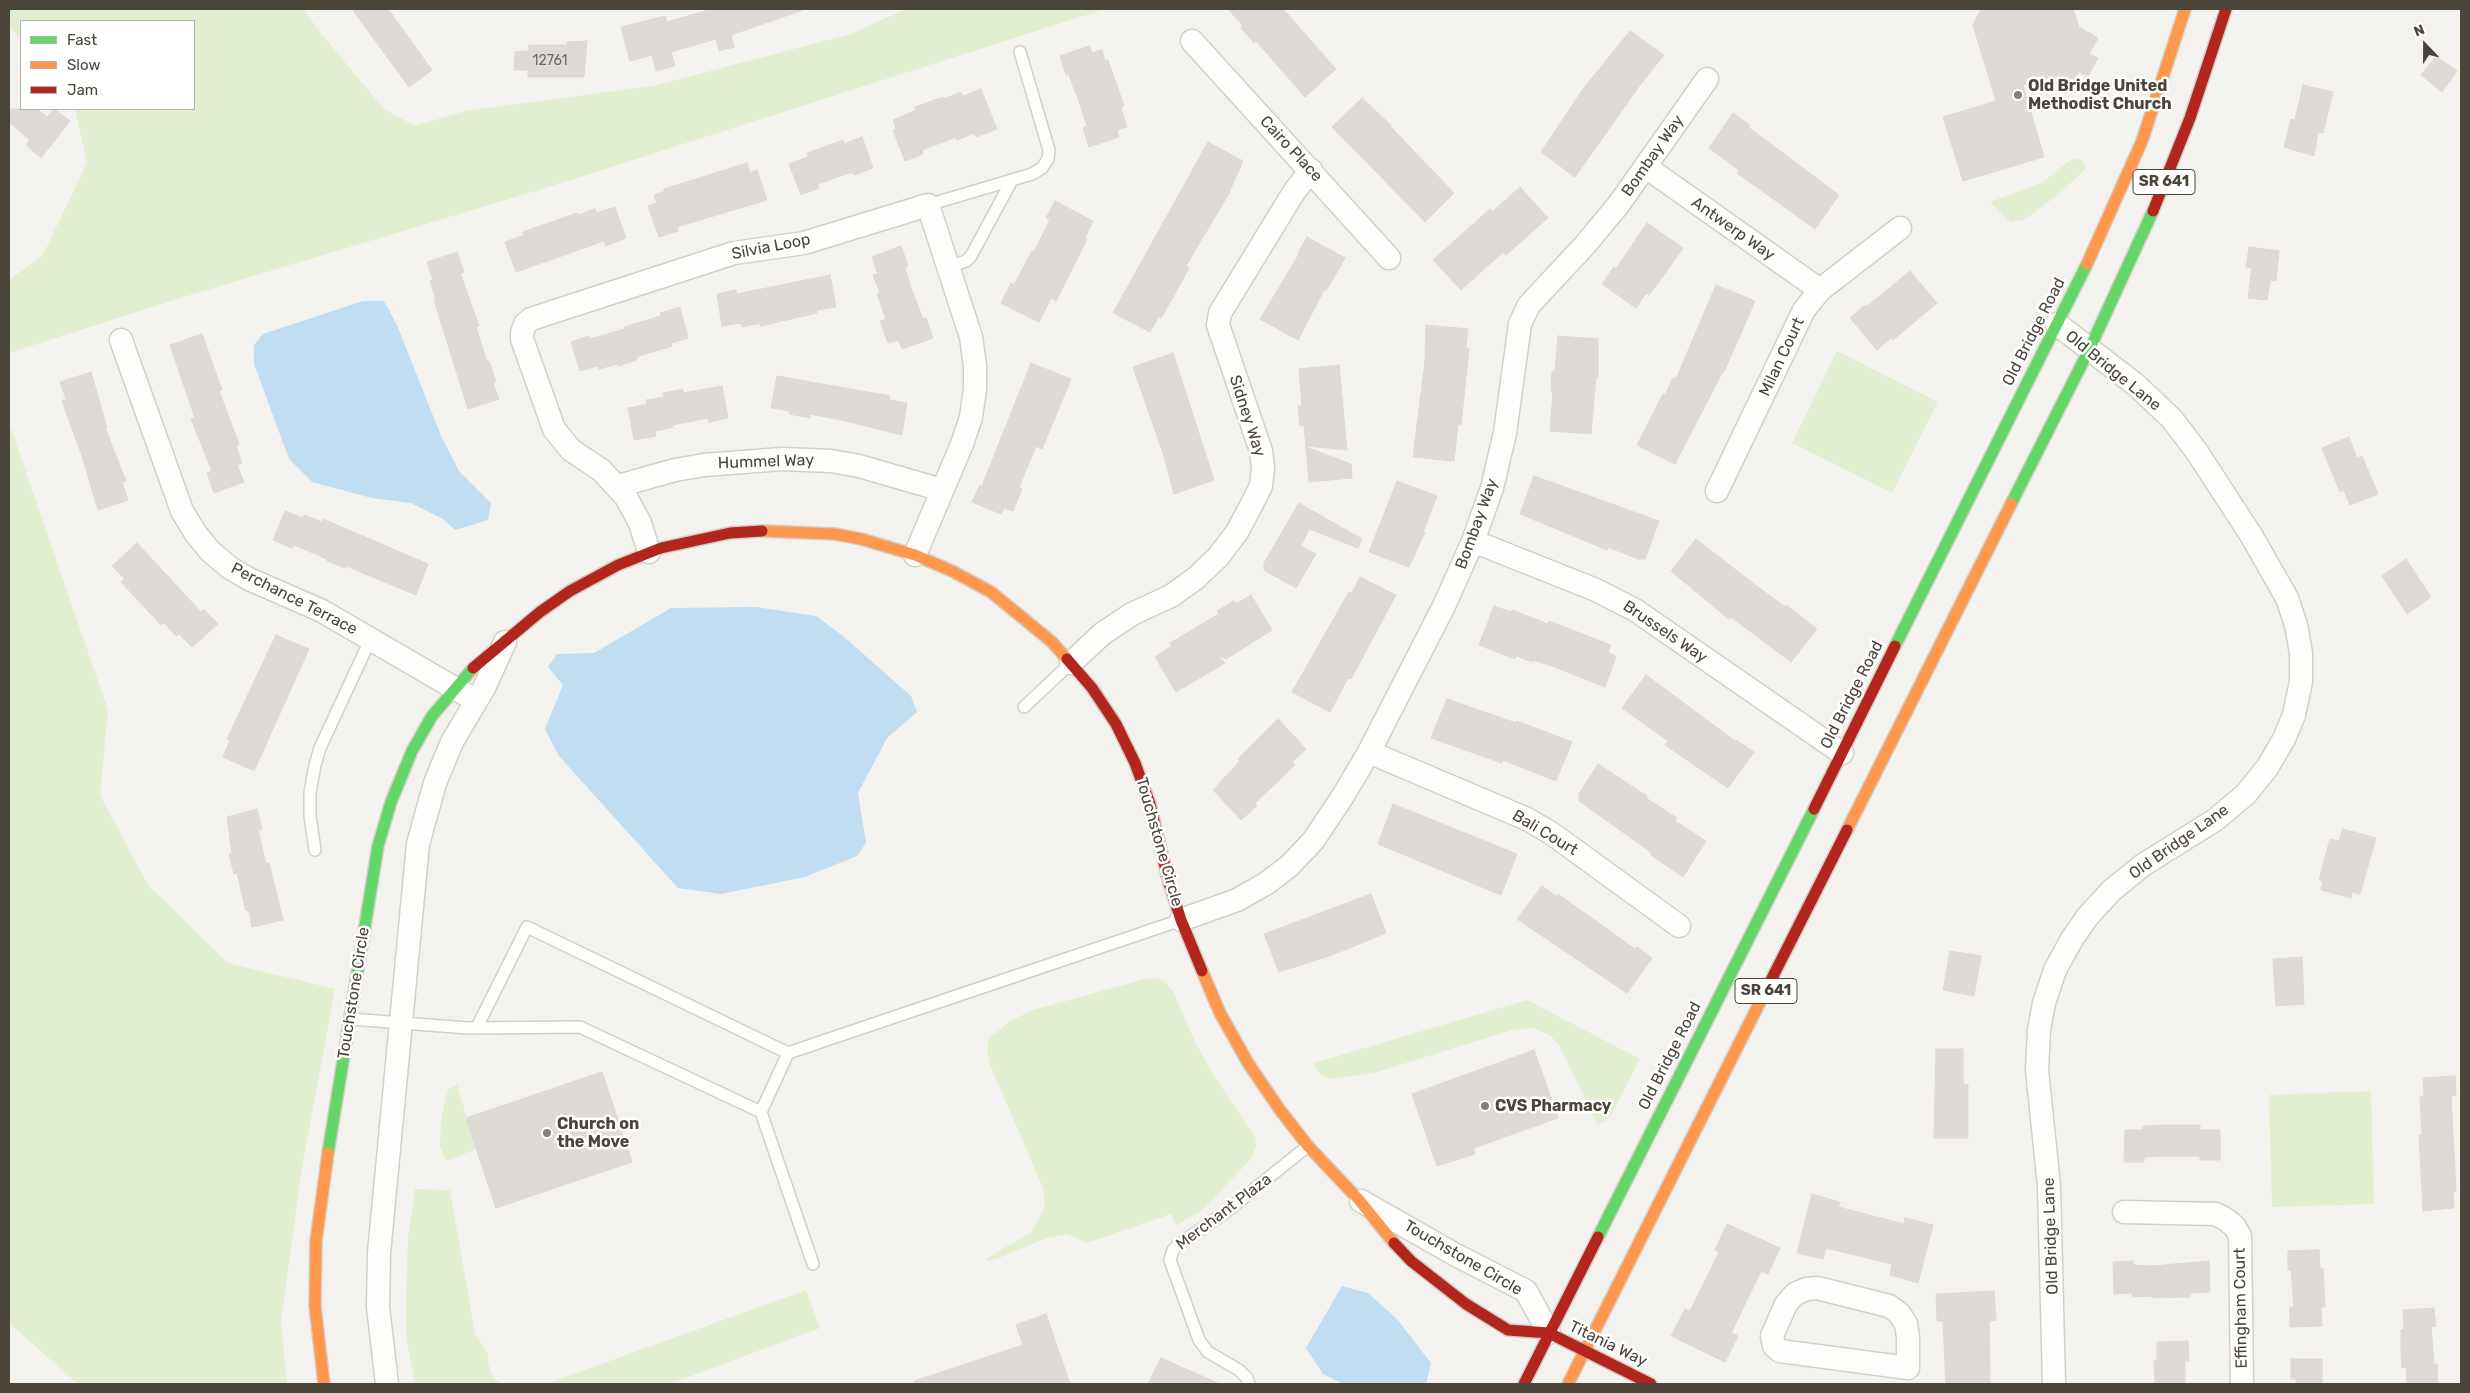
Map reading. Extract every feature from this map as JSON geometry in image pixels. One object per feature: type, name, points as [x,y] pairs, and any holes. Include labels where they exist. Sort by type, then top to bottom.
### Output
[{"type":"main road","name":"Old Bridge Road","points":[[1524,1384],[2085,269],[2142,141],[2185,9]]},
{"type":"main road","name":"SR 641","points":[[1568,1384],[2089,350],[2148,224],[2190,118],[2226,9]]},
{"type":"main road","name":"Touchstone Circle","points":[[324,1384],[315,1306],[316,1241],[321,1197],[378,846],[391,802],[412,751],[432,716],[454,688],[476,665],[540,612],[570,591],[618,565],[649,552],[704,537],[774,530],[844,536],[915,555],[952,571],[1012,607],[1052,642],[1092,688],[1116,724],[1135,763],[1150,804],[1181,920],[1220,1013],[1248,1063],[1280,1110],[1308,1146],[1359,1200],[1386,1235],[1411,1261],[1466,1304],[1508,1330],[1549,1333]]},
{"type":"main road","name":"Titania Way","points":[[1549,1333],[1651,1384]]},
{"type":"street","name":"Cairo Place","points":[[1192,41],[1389,258]]},
{"type":"street","name":"Bombay Way","points":[[1181,920],[1237,900],[1267,883],[1289,866],[1313,841],[1369,752],[1444,606],[1474,541],[1492,488],[1505,433],[1520,324],[1526,311],[1539,292],[1596,231],[1646,167],[1707,79]]},
{"type":"street","name":"Antwerp Way","points":[[1646,167],[1820,290]]},
{"type":"street","name":"Sidney Way","points":[[1071,663],[1102,634],[1132,614],[1171,596],[1196,578],[1227,545],[1261,486],[1263,468],[1261,451],[1218,325],[1220,313],[1294,192],[1311,170]]},
{"type":"street","points":[[915,555],[971,417],[975,389],[975,366],[971,337],[928,205]]},
{"type":"street","name":"Silvia Loop","points":[[649,552],[646,537],[634,509],[618,486],[601,470],[570,450],[554,429],[522,339],[525,324],[531,319],[734,253],[804,243],[928,205]]},
{"type":"street","name":"Milan Court","points":[[1717,491],[1804,310],[1820,290],[1900,228]]},
{"type":"street","name":"Old Bridge Lane","points":[[2054,1384],[2050,1186],[2038,1070],[2039,1030],[2044,1003],[2055,970],[2072,939],[2088,916],[2112,890],[2143,866],[2215,820],[2246,794],[2267,768],[2284,739],[2294,715],[2301,682],[2301,653],[2296,625],[2290,607],[2251,535],[2197,452],[2172,420],[2136,385],[2057,324]]},
{"type":"street","name":"Perchance Terrace","points":[[121,340],[182,511],[196,534],[210,551],[244,576],[322,610],[475,700]]},
{"type":"street","name":"Hummel Way","points":[[618,486],[675,470],[704,465],[782,458],[831,461],[859,466],[942,490]]},
{"type":"street","name":"Brussels Way","points":[[1474,541],[1596,590],[1635,610],[1842,752]]},
{"type":"street","name":"Touchstone Circle","points":[[387,1384],[378,1307],[379,1253],[422,826],[434,783],[452,742],[505,642]]},
{"type":"street","name":"Bali Court","points":[[1369,752],[1527,819],[1552,833],[1679,926]]},
{"type":"street","name":"Touchstone Circle","points":[[1359,1200],[1454,1254],[1526,1291],[1549,1333]]},
{"type":"street","name":"Effingham Court","points":[[2124,1212],[2216,1214],[2228,1220],[2235,1227],[2240,1236],[2242,1384]]},
{"type":"street","points":[[1817,1288],[1889,1306],[1899,1313],[1906,1324],[1908,1336],[1908,1376],[1780,1351],[1774,1346],[1772,1336],[1786,1304],[1795,1294],[1806,1289],[1817,1288]]},
{"type":"lane","points":[[928,205],[1032,174],[1042,168],[1048,159],[1049,150],[1020,52]]},
{"type":"lane","points":[[948,267],[966,261],[971,256],[1012,180]]},
{"type":"lane","points":[[315,850],[310,816],[310,793],[315,765],[320,748],[371,638]]},
{"type":"lane","points":[[1024,707],[1071,663]]},
{"type":"lane","points":[[477,1027],[528,927],[788,1053],[1181,920]]},
{"type":"lane","points":[[350,1019],[477,1027],[580,1027],[761,1112]]},
{"type":"lane","points":[[788,1053],[761,1112],[813,1264]]},
{"type":"lane","name":"Merchant Plaza","points":[[1249,1384],[1247,1378],[1239,1370],[1208,1352],[1199,1340],[1170,1260],[1173,1250],[1178,1245],[1227,1212],[1308,1146]]},
{"type":"green space","points":[[9,9],[303,9],[383,108],[415,126],[465,111],[653,86],[851,34],[905,9],[1105,9],[549,187],[177,299],[9,353],[9,280],[43,255],[87,163],[75,110],[195,110],[195,20],[20,20],[20,38],[9,27]]},
{"type":"green space","points":[[2077,158],[2083,161],[2086,168],[2059,194],[2024,220],[2011,222],[1990,202],[2043,182],[2069,161]]},
{"type":"green space","points":[[1837,351],[1938,402],[1892,493],[1792,443]]},
{"type":"green space","points":[[9,423],[108,710],[100,795],[148,885],[228,963],[335,989],[302,1168],[281,1321],[287,1384],[78,1384],[9,1323]]},
{"type":"green space","points":[[1157,978],[1165,981],[1173,991],[1195,1042],[1213,1074],[1255,1137],[1256,1146],[1250,1160],[1203,1209],[1176,1226],[1171,1214],[1087,1243],[1067,1234],[1047,1238],[989,1261],[986,1259],[1031,1232],[1045,1208],[1043,1188],[990,1065],[987,1051],[989,1038],[1012,1020],[1033,1010],[1145,979]]},
{"type":"green space","points":[[1527,1000],[1640,1059],[1612,1113],[1605,1121],[1598,1125],[1560,1047],[1551,1036],[1532,1028],[1512,1030],[1374,1073],[1330,1079],[1321,1075],[1315,1068],[1314,1063]]},
{"type":"green space","points":[[457,1085],[476,1149],[446,1161],[440,1146],[441,1119],[448,1089]]},
{"type":"green space","points":[[2371,1091],[2374,1204],[2272,1207],[2269,1095]]},
{"type":"green space","points":[[415,1189],[450,1190],[475,1334],[488,1353],[488,1363],[493,1377],[502,1384],[415,1384],[406,1336],[406,1296],[408,1238]]},
{"type":"green space","points":[[806,1290],[820,1328],[683,1379],[666,1384],[546,1384]]},
{"type":"water","points":[[363,301],[384,301],[397,325],[441,436],[459,471],[491,503],[488,520],[455,530],[443,519],[411,503],[372,498],[312,482],[289,459],[254,364],[254,345],[263,334]]},
{"type":"water","points":[[756,607],[816,616],[843,636],[911,696],[917,712],[887,738],[858,793],[866,843],[857,856],[805,877],[721,894],[678,888],[559,756],[545,729],[563,685],[548,667],[557,654],[594,653],[671,608]]},
{"type":"water","points":[[1342,1286],[1368,1293],[1397,1319],[1431,1363],[1426,1384],[1343,1384],[1323,1374],[1306,1348]]},
{"type":"building","points":[[352,9],[388,9],[432,70],[409,87]]},
{"type":"building","points":[[712,9],[803,10],[731,35],[734,47],[719,51],[716,39],[671,52],[675,66],[656,71],[652,55],[630,61],[621,27],[665,16],[667,22]]},
{"type":"building","points":[[1228,9],[1283,9],[1336,69],[1305,97],[1256,41],[1254,43],[1241,28],[1243,26]]},
{"type":"building","name":"Old Bridge United Methodist Church","points":[[1981,9],[2073,9],[2079,27],[2098,38],[2089,54],[2098,58],[2088,76],[2079,72],[2070,89],[2047,78],[2023,85],[2044,157],[1963,181],[1943,117],[1996,101],[1973,25]]},
{"type":"building","points":[[1630,31],[1664,55],[1640,85],[1575,177],[1541,152],[1583,89]]},
{"type":"building","points":[[587,41],[584,77],[528,77],[528,70],[514,70],[515,52],[528,51],[529,45],[567,45],[567,42]]},
{"type":"building","points":[[1089,46],[1092,53],[1102,50],[1105,61],[1108,60],[1124,106],[1121,108],[1127,127],[1117,130],[1119,137],[1089,147],[1083,128],[1087,126],[1076,92],[1069,75],[1066,75],[1060,56]]},
{"type":"building","points":[[2436,56],[2457,71],[2442,92],[2421,75]]},
{"type":"building","points":[[2303,85],[2333,92],[2323,133],[2318,132],[2314,156],[2284,147],[2291,119],[2295,120]]},
{"type":"building","points":[[981,89],[997,129],[976,137],[974,133],[957,140],[956,137],[922,150],[923,154],[905,161],[893,130],[896,129],[893,120],[916,110],[915,107],[943,97],[944,99],[961,92],[963,96]]},
{"type":"building","points":[[1362,98],[1391,125],[1454,193],[1425,222],[1332,127]]},
{"type":"building","points":[[9,109],[38,110],[47,117],[55,110],[70,121],[41,158],[26,145],[30,140],[9,122]]},
{"type":"building","points":[[1733,113],[1750,125],[1748,127],[1839,195],[1815,229],[1737,173],[1739,170],[1709,148]]},
{"type":"building","points":[[862,137],[873,168],[854,175],[852,172],[818,184],[819,188],[801,195],[789,164],[808,157],[807,153],[843,140],[844,144]]},
{"type":"building","points":[[1208,142],[1243,161],[1228,195],[1186,266],[1189,268],[1161,318],[1159,316],[1150,332],[1113,313]]},
{"type":"building","points":[[747,163],[750,173],[757,170],[767,200],[677,227],[678,231],[659,237],[648,206],[657,203],[654,195],[665,191],[664,189]]},
{"type":"building","points":[[1520,187],[1548,218],[1506,255],[1503,252],[1461,290],[1433,260],[1490,209],[1492,212]]},
{"type":"building","points":[[1055,201],[1093,221],[1085,238],[1087,239],[1056,301],[1051,298],[1039,322],[1001,303],[1011,283],[1014,285],[1032,251],[1034,252],[1050,220],[1046,218]]},
{"type":"building","points":[[615,207],[626,238],[606,246],[604,241],[516,272],[505,242],[524,235],[523,232],[577,213],[578,215],[595,209],[597,213]]},
{"type":"building","points":[[1647,223],[1683,248],[1649,295],[1646,293],[1636,308],[1602,284],[1614,267],[1616,269]]},
{"type":"building","points":[[1307,237],[1345,258],[1326,291],[1324,290],[1298,340],[1260,319],[1299,254]]},
{"type":"building","points":[[901,246],[908,266],[905,268],[910,285],[923,319],[926,318],[933,338],[902,349],[899,340],[888,343],[880,321],[886,319],[877,294],[880,293],[873,275],[878,274],[872,257]]},
{"type":"building","points":[[2249,247],[2279,251],[2276,281],[2270,280],[2267,300],[2248,298],[2252,268],[2246,268]]},
{"type":"building","points":[[457,252],[464,272],[460,273],[479,326],[476,327],[487,362],[489,361],[496,382],[493,383],[499,399],[468,409],[434,300],[436,299],[430,281],[433,280],[427,262]]},
{"type":"building","points":[[1910,271],[1937,303],[1893,340],[1891,338],[1877,350],[1850,318]]},
{"type":"building","points":[[830,275],[836,307],[816,310],[817,313],[760,326],[760,323],[742,327],[741,323],[722,326],[717,294],[736,290],[737,294]]},
{"type":"building","points":[[1716,285],[1755,301],[1724,372],[1675,464],[1637,445],[1663,394],[1665,395],[1673,378],[1676,379]]},
{"type":"building","points":[[680,307],[688,338],[671,343],[672,346],[636,357],[637,360],[618,366],[617,364],[599,369],[598,366],[580,371],[571,342],[589,336],[590,339],[625,329],[624,327],[661,316],[660,313]]},
{"type":"building","points":[[1426,325],[1468,329],[1466,348],[1469,349],[1461,425],[1458,424],[1454,461],[1413,457],[1425,362]]},
{"type":"building","points":[[202,334],[222,390],[219,391],[239,444],[236,446],[242,463],[237,465],[244,482],[214,493],[207,473],[212,471],[191,419],[195,418],[170,345]]},
{"type":"building","points":[[1558,336],[1598,339],[1598,377],[1596,377],[1591,434],[1550,431],[1553,391],[1551,391],[1552,372],[1555,372]]},
{"type":"building","points":[[1173,353],[1214,480],[1174,494],[1164,456],[1133,367]]},
{"type":"building","points":[[1031,363],[1071,379],[1042,449],[1036,446],[1019,487],[1022,489],[1013,511],[1004,508],[1001,514],[972,502],[980,485],[982,486]]},
{"type":"building","points":[[1339,365],[1347,450],[1306,446],[1304,425],[1300,426],[1298,406],[1302,406],[1299,369]]},
{"type":"building","points":[[91,372],[107,428],[105,428],[126,481],[122,482],[128,500],[98,510],[82,456],[62,401],[66,399],[60,382]]},
{"type":"building","points":[[777,376],[890,396],[889,400],[907,403],[902,435],[846,421],[810,414],[810,418],[789,414],[790,411],[771,408]]},
{"type":"building","points":[[722,386],[728,418],[709,422],[708,418],[672,425],[673,427],[655,431],[656,436],[634,440],[628,408],[647,404],[646,400],[664,397],[663,393],[683,389],[683,393]]},
{"type":"building","points":[[2349,437],[2357,458],[2362,456],[2378,494],[2350,505],[2344,490],[2340,492],[2322,448]]},
{"type":"building","points":[[1306,447],[1351,464],[1352,478],[1309,482]]},
{"type":"building","points":[[1534,476],[1659,521],[1645,559],[1638,559],[1608,547],[1607,550],[1520,514]]},
{"type":"building","points":[[1397,481],[1437,496],[1423,532],[1425,532],[1409,567],[1369,552]]},
{"type":"building","points":[[1299,503],[1362,539],[1358,548],[1309,529],[1301,546],[1316,554],[1296,588],[1264,570],[1264,563]]},
{"type":"building","points":[[285,511],[303,518],[304,515],[322,522],[323,519],[428,564],[416,595],[346,566],[345,568],[327,561],[327,559],[294,545],[292,548],[273,540]]},
{"type":"building","points":[[1696,539],[1817,629],[1791,662],[1731,617],[1729,619],[1671,571]]},
{"type":"building","points":[[137,543],[201,612],[204,610],[218,624],[192,647],[179,634],[176,636],[163,622],[161,625],[121,582],[125,579],[112,566]]},
{"type":"building","points":[[2406,559],[2431,597],[2407,614],[2382,576]]},
{"type":"building","points":[[1360,577],[1396,595],[1351,679],[1348,678],[1330,712],[1292,692],[1349,592],[1352,593]]},
{"type":"building","points":[[1251,595],[1272,630],[1226,659],[1216,654],[1225,663],[1176,692],[1155,657],[1172,646],[1170,643],[1219,614],[1217,611],[1234,601],[1236,604]]},
{"type":"building","points":[[1494,606],[1511,612],[1512,610],[1548,624],[1549,621],[1611,645],[1608,652],[1616,657],[1605,687],[1552,666],[1516,656],[1515,659],[1479,645]]},
{"type":"building","points":[[276,635],[309,649],[254,771],[223,757],[230,740],[227,739]]},
{"type":"building","points":[[1646,675],[1735,741],[1754,752],[1728,788],[1665,745],[1668,741],[1622,708]]},
{"type":"building","points":[[1447,699],[1516,723],[1517,721],[1572,742],[1556,781],[1503,760],[1502,763],[1431,738]]},
{"type":"building","points":[[1278,719],[1306,749],[1292,762],[1295,765],[1254,804],[1257,806],[1241,820],[1213,790],[1240,761],[1238,759]]},
{"type":"building","points":[[1598,764],[1647,796],[1646,798],[1677,818],[1675,821],[1706,841],[1683,877],[1579,801],[1579,794]]},
{"type":"building","points":[[1393,804],[1517,854],[1501,895],[1378,844]]},
{"type":"building","points":[[257,809],[262,829],[258,830],[266,864],[269,863],[283,920],[252,927],[249,910],[246,911],[237,873],[234,874],[229,854],[232,854],[227,817]]},
{"type":"building","points":[[2343,829],[2376,838],[2360,894],[2352,892],[2351,898],[2321,890],[2323,881],[2319,880],[2330,839],[2339,841]]},
{"type":"building","points":[[1542,886],[1556,896],[1558,894],[1635,949],[1637,947],[1652,958],[1627,993],[1517,919]]},
{"type":"building","points":[[1371,894],[1386,933],[1332,955],[1279,972],[1264,934]]},
{"type":"building","points":[[1950,951],[1981,956],[1974,996],[1943,990]]},
{"type":"building","points":[[2302,957],[2304,1004],[2276,1006],[2273,959]]},
{"type":"building","points":[[1936,1049],[1963,1049],[1963,1084],[1968,1085],[1968,1138],[1934,1138]]},
{"type":"building","name":"CVS Pharmacy","points":[[1534,1050],[1558,1118],[1474,1148],[1475,1154],[1437,1166],[1412,1094]]},
{"type":"building","name":"Church on the Move","points":[[602,1072],[632,1162],[496,1208],[466,1118]]},
{"type":"building","points":[[2455,1076],[2456,1095],[2451,1096],[2456,1191],[2453,1191],[2454,1208],[2423,1211],[2419,1135],[2422,1135],[2420,1097],[2424,1097],[2423,1078]]},
{"type":"building","points":[[2200,1125],[2200,1130],[2220,1130],[2220,1160],[2200,1160],[2200,1156],[2162,1156],[2144,1157],[2144,1162],[2124,1162],[2125,1130],[2143,1130],[2143,1126]]},
{"type":"building","points":[[1812,1194],[1840,1202],[1838,1207],[1904,1224],[1905,1218],[1933,1225],[1918,1283],[1890,1275],[1892,1264],[1826,1248],[1823,1259],[1797,1253]]},
{"type":"building","points":[[1727,1224],[1780,1248],[1768,1274],[1761,1271],[1731,1333],[1738,1336],[1725,1362],[1671,1336],[1685,1309],[1690,1311],[1704,1283],[1719,1252],[1715,1250]]},
{"type":"building","points":[[2319,1250],[2320,1269],[2323,1269],[2325,1307],[2321,1307],[2322,1326],[2290,1327],[2290,1307],[2294,1307],[2291,1270],[2288,1270],[2288,1251]]},
{"type":"building","points":[[2133,1261],[2133,1265],[2152,1266],[2209,1261],[2210,1292],[2190,1293],[2190,1297],[2152,1298],[2152,1296],[2132,1297],[2133,1293],[2114,1294],[2113,1262]]},
{"type":"building","points":[[1994,1291],[1996,1320],[1989,1321],[1990,1384],[1946,1384],[1943,1321],[1937,1321],[1936,1294]]},
{"type":"building","points":[[2434,1308],[2436,1326],[2431,1327],[2434,1364],[2437,1364],[2438,1384],[2407,1384],[2406,1367],[2402,1368],[2401,1330],[2404,1329],[2403,1310]]},
{"type":"building","points":[[1046,1314],[1070,1384],[914,1384],[914,1381],[1023,1345],[1016,1325]]},
{"type":"building","points":[[2188,1341],[2189,1361],[2185,1361],[2185,1384],[2155,1384],[2154,1360],[2157,1360],[2157,1342]]},
{"type":"building","points":[[1161,1358],[1220,1384],[1148,1384]]},
{"type":"building","points":[[2291,1359],[2322,1359],[2322,1384],[2296,1384],[2296,1379],[2291,1379]]},
{"type":"traffic: fast","points":[[2011,504],[2089,350],[2153,211]]},
{"type":"traffic: fast","points":[[1895,646],[2087,264]]},
{"type":"traffic: fast","points":[[328,1153],[378,846],[391,802],[412,751],[432,716],[473,668]]},
{"type":"traffic: fast","points":[[1598,1237],[1814,809]]},
{"type":"traffic: slow","points":[[2087,264],[2142,141],[2185,9]]},
{"type":"traffic: slow","points":[[1847,830],[2011,504]]},
{"type":"traffic: slow","points":[[762,531],[835,534],[861,539],[915,555],[952,571],[991,592],[1052,642],[1067,659]]},
{"type":"traffic: slow","points":[[1202,971],[1220,1013],[1248,1063],[1280,1110],[1308,1146],[1359,1200],[1394,1243]]},
{"type":"traffic: slow","points":[[1568,1384],[1763,996]]},
{"type":"traffic: slow","points":[[324,1384],[315,1306],[316,1241],[328,1153]]},
{"type":"traffic: jam","points":[[2153,211],[2190,118],[2226,9]]},
{"type":"traffic: jam","points":[[473,668],[540,612],[570,591],[618,565],[661,548],[730,533],[762,531]]},
{"type":"traffic: jam","points":[[1814,809],[1895,646]]},
{"type":"traffic: jam","points":[[1067,659],[1092,688],[1116,724],[1135,763],[1150,804],[1169,883],[1181,920],[1202,971]]},
{"type":"traffic: jam","points":[[1763,996],[1847,830]]},
{"type":"traffic: jam","points":[[1524,1384],[1598,1237]]},
{"type":"traffic: jam","points":[[1394,1243],[1411,1261],[1466,1304],[1508,1330],[1549,1333],[1651,1384]]},
{"type":"place","name":"Old Bridge United Methodist Church","points":[[2018,95]]},
{"type":"place","name":"CVS Pharmacy","points":[[1485,1106]]},
{"type":"place","name":"Church on the Move","points":[[547,1133]]}]
